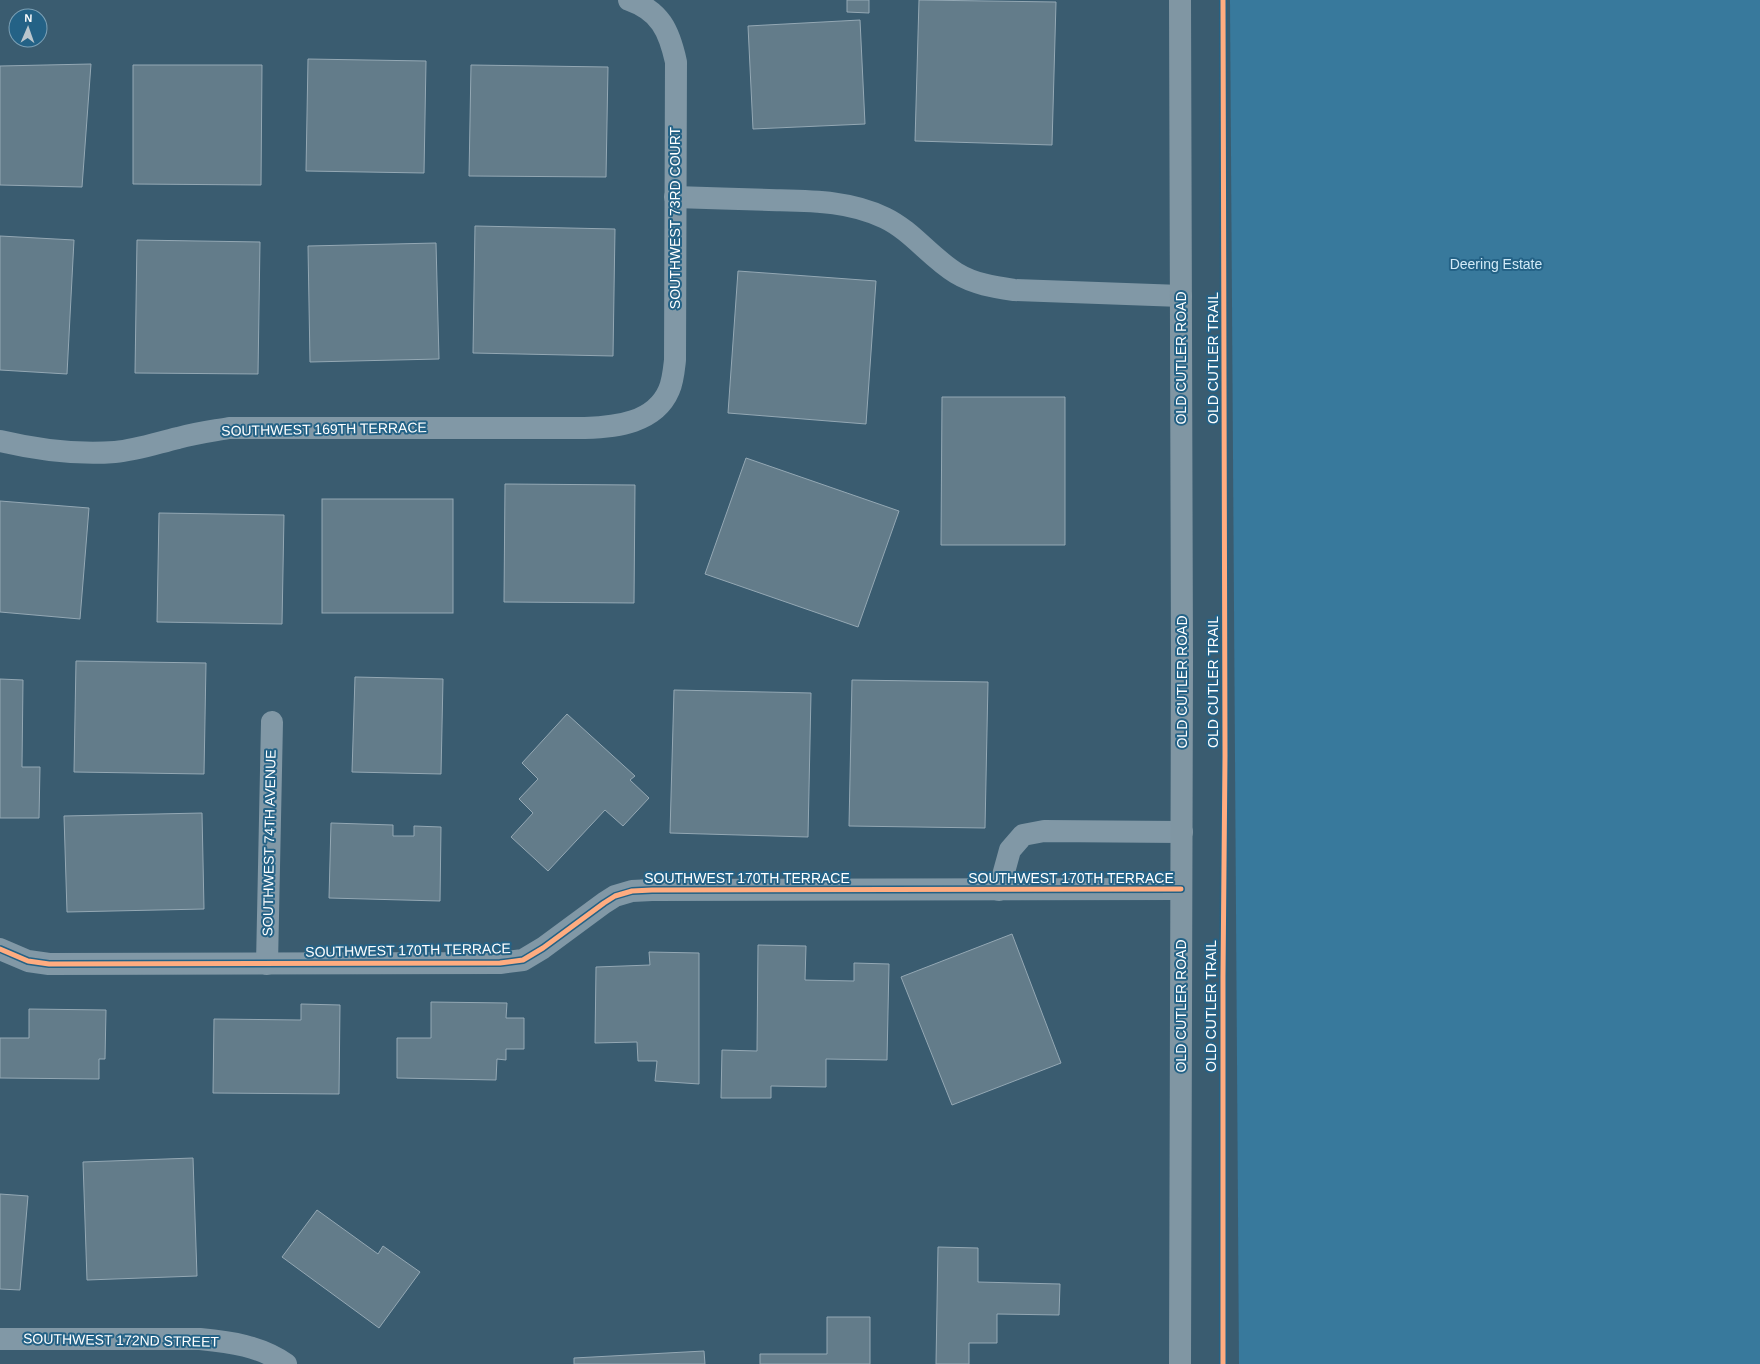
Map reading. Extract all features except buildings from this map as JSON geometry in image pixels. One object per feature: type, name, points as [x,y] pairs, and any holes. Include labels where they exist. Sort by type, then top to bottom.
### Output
[{"type":"main road","name":"OLD CUTLER ROAD","points":[[1180,0],[1182,832],[1180,1364]]},
{"type":"street","name":"SOUTHWEST 73RD COURT","points":[[629,0],[648,8],[658,18],[667,31],[673,46],[676,62],[675,352],[673,375],[669,390],[660,403],[648,414]]},
{"type":"street","points":[[675,197],[811,201],[841,204],[864,209],[885,218],[903,229],[956,273],[973,282],[992,287],[1014,290],[1181,296]]},
{"type":"street","name":"SOUTHWEST 169TH TERRACE","points":[[0,441],[56,451],[83,453],[116,452],[229,428],[584,428],[612,427],[632,422],[648,414]]},
{"type":"street","name":"SOUTHWEST 74TH AVENUE","points":[[267,964],[272,722]]},
{"type":"street","name":"SOUTHWEST 170TH TERRACE","points":[[999,890],[1010,850],[1023,835],[1044,831],[1182,832]]},
{"type":"street","name":"SOUTHWEST 170TH TERRACE","points":[[0,949],[28,961],[49,964],[481,963],[523,960],[544,948],[615,896],[632,891],[1182,889]]},
{"type":"street","name":"SOUTHWEST 172ND STREET","points":[[0,1340],[200,1339],[225,1341],[252,1347],[273,1355],[286,1364]]},
{"type":"green space","name":"Deering Estate","points":[[1230,0],[1760,0],[1760,1364],[1239,1364]]},
{"type":"cycle path","name":"OLD CUTLER TRAIL","points":[[1223,0],[1225,756],[1223,977],[1223,1364]]},
{"type":"cycle path","points":[[0,949],[28,961],[49,964],[500,963],[523,960],[543,948],[615,896],[632,891],[1181,889]]}]
